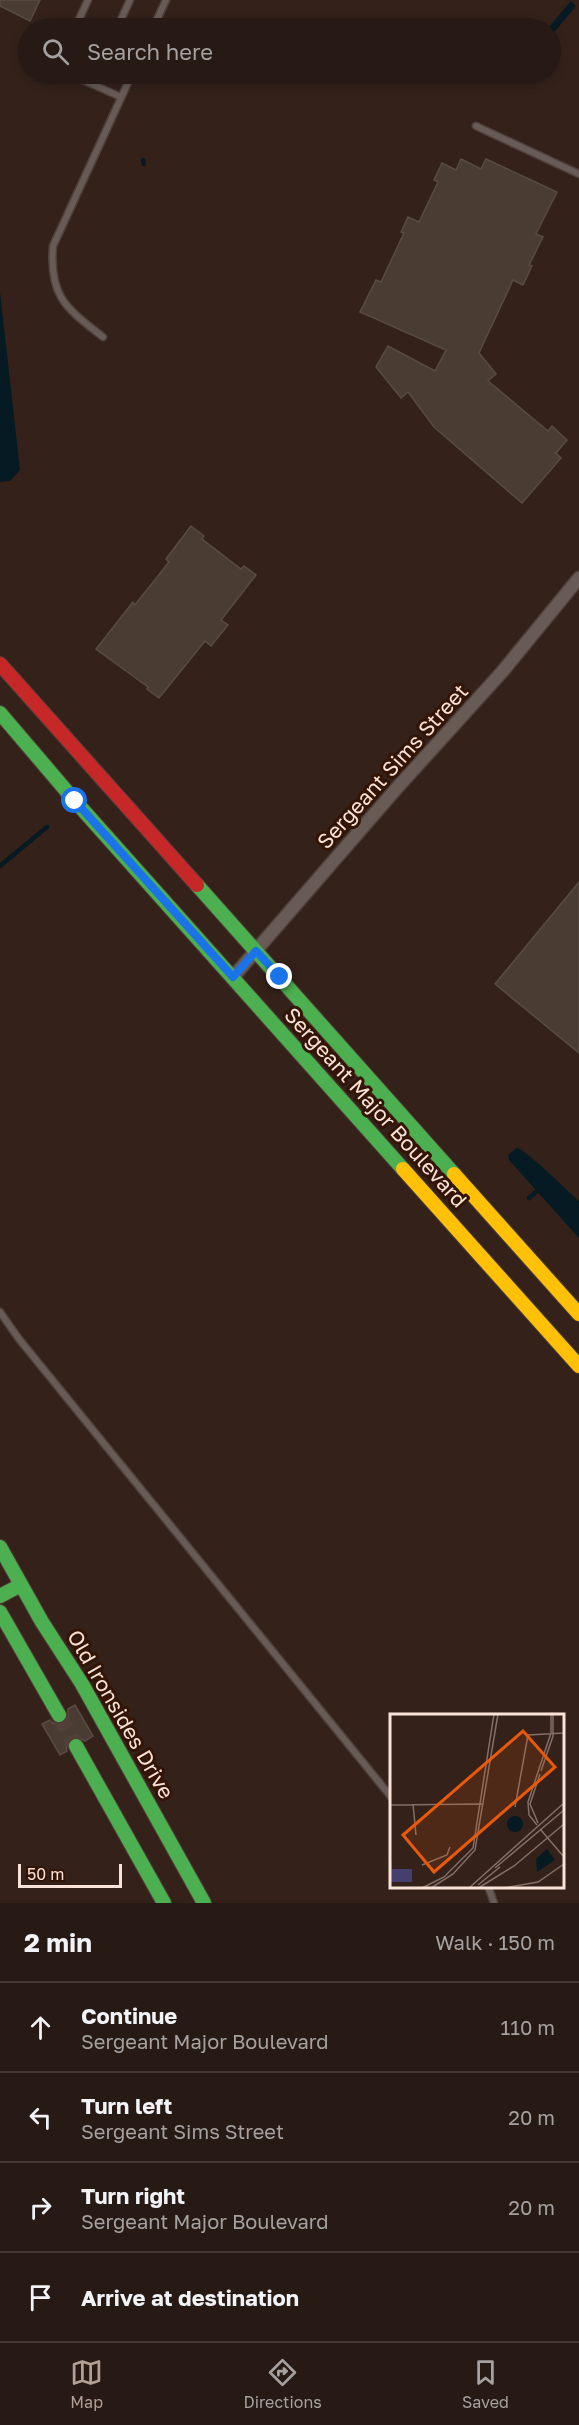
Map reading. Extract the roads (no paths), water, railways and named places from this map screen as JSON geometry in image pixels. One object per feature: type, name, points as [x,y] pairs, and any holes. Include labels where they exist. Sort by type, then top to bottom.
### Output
[{"type":"street","name":"Sergeant Sims Street","points":[[233,977],[396,789],[501,673],[579,578]]},
{"type":"street","name":"Sergeant Major Boulevard","points":[[0,664],[579,1314]]},
{"type":"street","name":"Sergeant Major Boulevard","points":[[0,713],[75,801],[579,1366]]},
{"type":"street","name":"Old Ironsides Drive","points":[[0,1547],[82,1684],[204,1903]]},
{"type":"street","points":[[0,1596],[21,1585]]},
{"type":"street","points":[[0,1612],[59,1715]]},
{"type":"street","points":[[76,1746],[164,1903]]},
{"type":"lane","points":[[80,18],[88,0]]},
{"type":"lane","points":[[122,18],[130,0]]},
{"type":"lane","points":[[158,18],[166,0]]},
{"type":"lane","points":[[92,84],[121,97]]},
{"type":"lane","points":[[103,337],[71,312],[58,295],[51,267],[53,246],[127,84]]},
{"type":"lane","points":[[476,126],[579,174]]},
{"type":"lane","points":[[0,1312],[19,1339],[390,1796]]},
{"type":"lane","points":[[488,1888],[494,1903]]},
{"type":"water","points":[[571,1],[576,6],[561,24],[561,18],[557,18]]},
{"type":"water","points":[[0,292],[20,470],[10,481],[0,482]]},
{"type":"water","points":[[517,1148],[538,1163],[579,1201],[579,1238],[509,1160],[508,1155]]},
{"type":"waterway","points":[[143,160],[144,164]]},
{"type":"waterway","points":[[0,866],[47,827]]},
{"type":"waterway","points":[[529,1198],[536,1192]]},
{"type":"tunnel","points":[[59,1715],[76,1746]]}]
